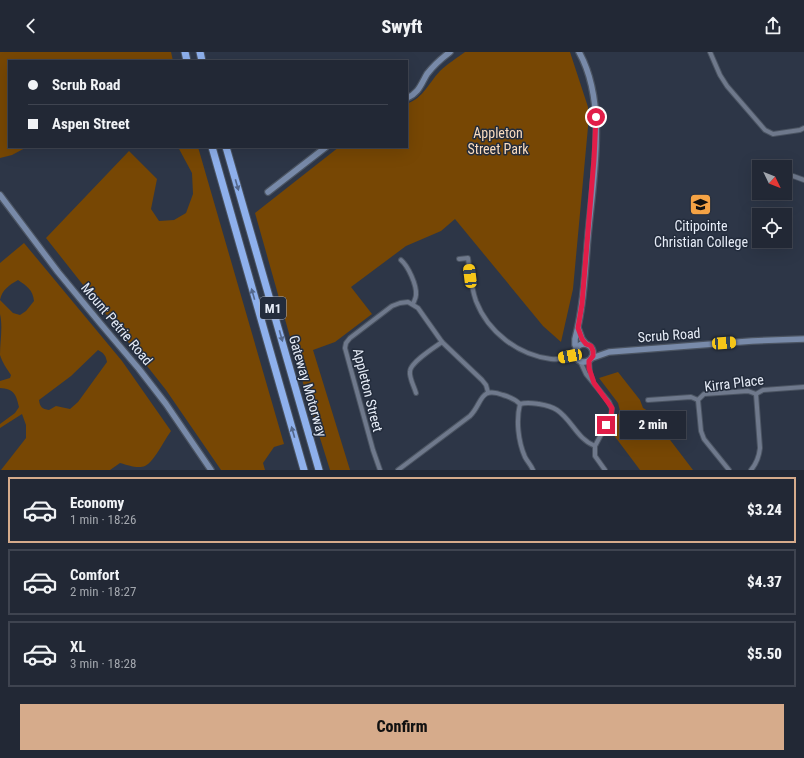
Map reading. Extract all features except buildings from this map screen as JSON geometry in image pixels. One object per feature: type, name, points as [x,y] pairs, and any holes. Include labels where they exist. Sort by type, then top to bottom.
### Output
[{"type":"highway","name":"Gateway Motorway","points":[[212,148],[304,470]]},
{"type":"highway","name":"Gateway Motorway","points":[[226,148],[319,470]]},
{"type":"street","points":[[408,97],[416,93],[422,86],[427,74],[450,52]]},
{"type":"street","points":[[579,52],[591,80],[596,117],[582,304],[575,345],[578,359],[586,374],[612,408],[611,416],[595,446],[595,456],[605,470]]},
{"type":"street","points":[[710,52],[720,75],[727,86],[765,130],[773,134],[804,128]]},
{"type":"street","points":[[268,192],[325,148]]},
{"type":"street","points":[[793,176],[804,180]]},
{"type":"street","name":"Mount Petrie Road","points":[[0,195],[63,277],[153,386],[211,470]]},
{"type":"street","points":[[459,259],[470,258],[472,287],[476,302],[485,319],[502,336],[519,349],[537,356],[553,359],[578,359],[585,362],[591,359]]},
{"type":"street","points":[[401,260],[407,266],[415,290],[416,295],[413,304],[418,308],[442,342],[482,380],[486,385],[488,392]]},
{"type":"street","name":"Appleton Street","points":[[380,470],[372,450],[345,348],[346,343],[350,338],[392,306],[408,302],[413,304]]},
{"type":"street","points":[[578,328],[582,339],[592,348],[593,353],[590,373],[594,383]]},
{"type":"street","name":"Scrub Road","points":[[591,359],[609,352],[804,339]]},
{"type":"street","points":[[416,393],[410,376],[410,370],[414,364],[442,342]]},
{"type":"street","points":[[576,348],[581,344],[586,344]]},
{"type":"street","name":"Scrub Road","points":[[592,348],[609,352]]},
{"type":"street","name":"Kirra Place","points":[[728,470],[704,438],[701,431],[698,400],[704,394],[748,391],[756,394],[763,390],[804,387]]},
{"type":"street","points":[[398,470],[470,416],[483,396],[488,392],[494,391],[515,399],[520,404]]},
{"type":"street","points":[[751,470],[759,457],[760,448],[756,394]]},
{"type":"street","points":[[648,400],[691,397],[698,400]]},
{"type":"street","points":[[520,404],[526,402],[549,406],[556,409],[568,419],[582,439],[595,446]]},
{"type":"street","points":[[520,404],[518,411],[518,429],[525,458],[533,470]]},
{"type":"green space","points":[[0,52],[171,52],[173,60],[8,60],[8,148],[25,148],[12,155],[0,158]]},
{"type":"green space","name":"Appleton Street Park","points":[[465,52],[570,52],[588,107],[588,127],[573,289],[561,342],[543,326],[455,219],[441,231],[406,246],[351,287],[372,314],[335,342],[313,350],[350,470],[330,470],[305,390],[255,213],[338,148],[408,148],[408,104],[418,98],[449,63]]},
{"type":"green space","points":[[179,148],[198,148],[284,444],[274,447],[263,463],[265,470],[221,470],[166,390],[46,238],[129,151],[157,179],[151,209],[159,221],[174,220],[186,213],[193,194],[192,173]]},
{"type":"green space","points":[[24,243],[122,361],[171,431],[156,455],[148,464],[139,467],[120,463],[110,470],[1,470],[26,438],[26,425],[22,414],[0,428],[0,424],[15,413],[19,407],[14,393],[0,388],[0,381],[10,378],[11,375],[3,363],[0,355],[1,319],[0,314],[0,300],[0,263]],"holes":[[[18,280],[29,289],[34,301],[26,311],[20,315],[13,313],[0,300],[2,293],[6,288]],[[98,350],[102,352],[107,362],[78,402],[70,409],[56,406],[49,410],[42,407],[39,400],[71,376]]]},
{"type":"green space","points":[[618,372],[640,400],[643,408],[648,411],[693,470],[640,470],[610,430],[620,411],[618,403],[599,378]]},
{"type":"place","name":"Citipointe Christian College","points":[[701,204]]},
{"type":"route","points":[[596,117],[582,304],[578,328],[582,339],[586,344],[591,346],[593,351],[593,356],[589,361],[589,368],[594,383],[612,408],[611,416],[606,425]]}]
